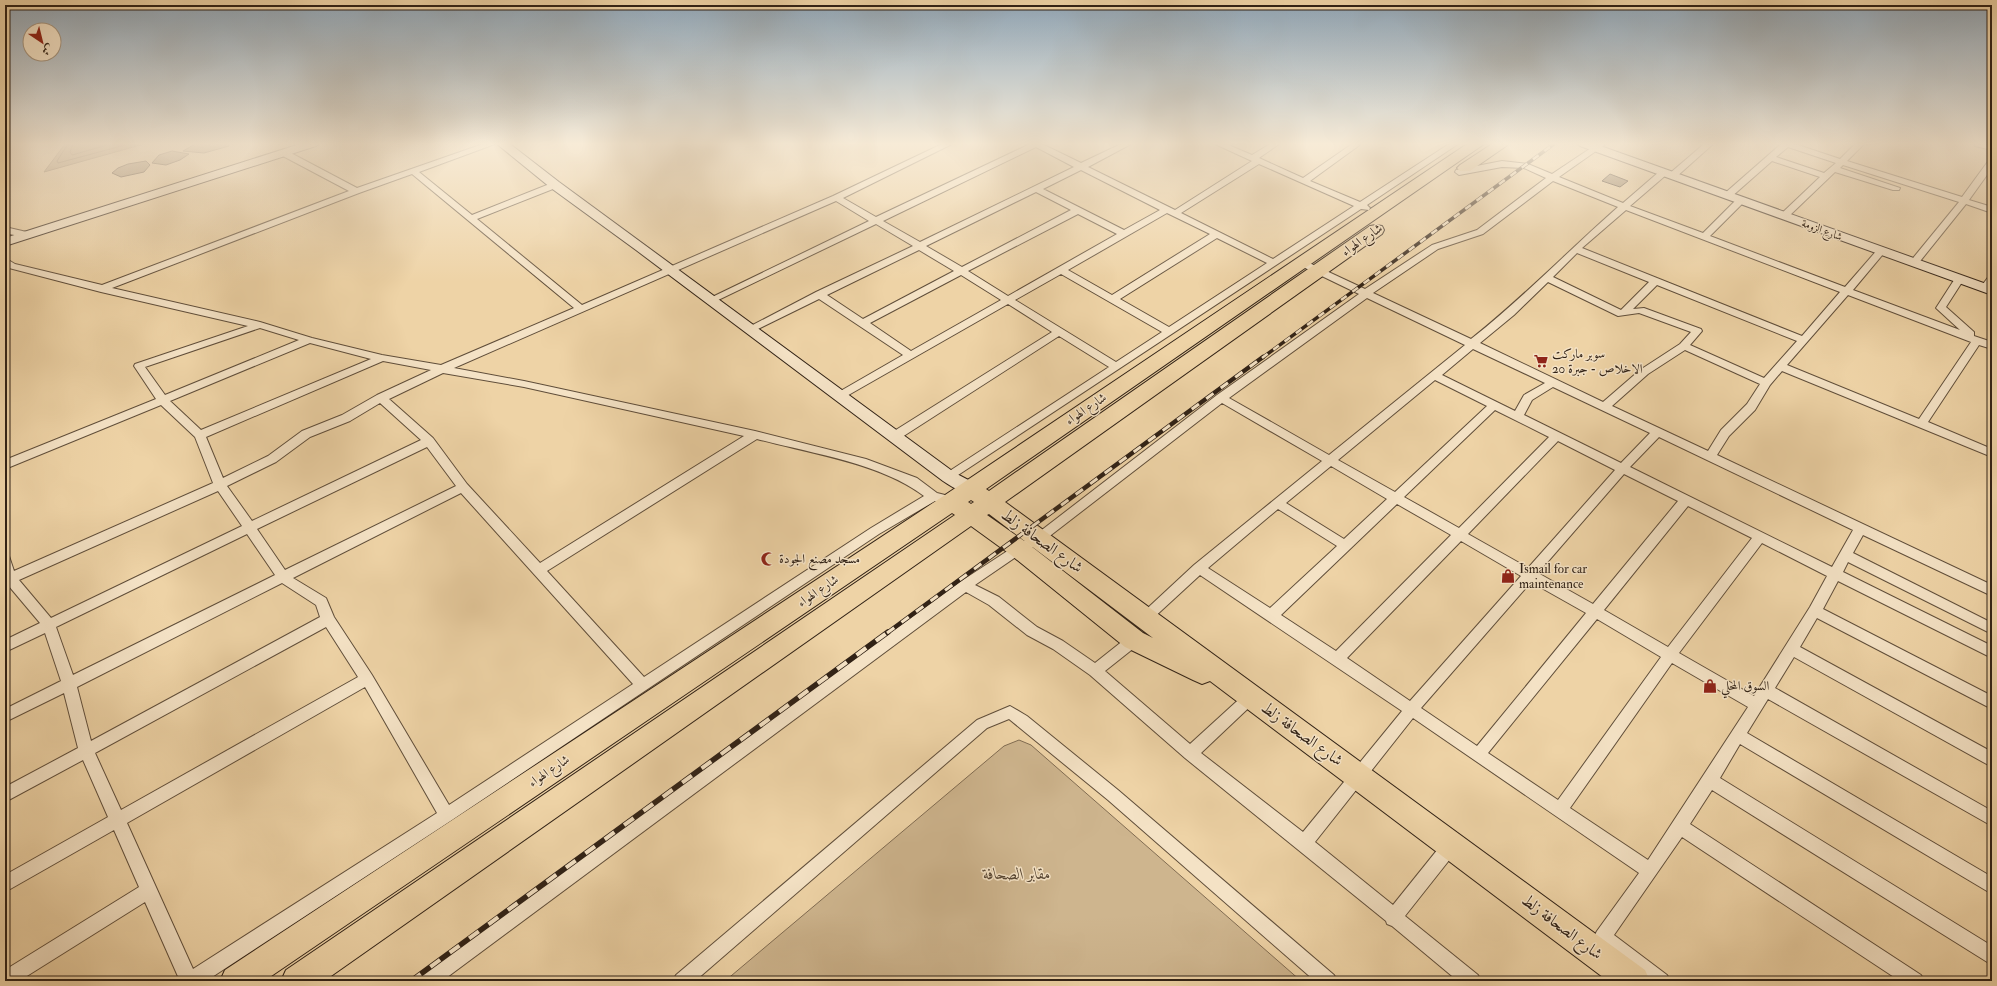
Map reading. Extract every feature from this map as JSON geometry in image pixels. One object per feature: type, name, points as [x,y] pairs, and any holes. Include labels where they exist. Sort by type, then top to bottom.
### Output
[{"type":"highway","name":"شارع الهواء","points":[[1311,267],[1368,209],[1400,190]]},
{"type":"highway","name":"شارع الهواء","points":[[236,981],[597,727],[961,496],[1431,190]]},
{"type":"highway","name":"شارع الهواء","points":[[297,981],[961,496]]},
{"type":"highway","name":"شارع الصحافة زلط","points":[[961,496],[1028,544],[1144,617],[1248,700],[1448,849],[1596,950],[1634,981]]},
{"type":"highway","name":"شارع الصحافة زلط","points":[[1028,544],[1134,640],[1196,669],[1248,700]]},
{"type":"highway","name":"شارع الصحافة زلط","points":[[1596,950],[1615,981]]},
{"type":"street","points":[[5,242],[168,190]]},
{"type":"street","points":[[352,190],[356,192]]},
{"type":"street","points":[[101,289],[361,190]]},
{"type":"street","points":[[436,190],[580,308]]},
{"type":"street","points":[[470,219],[542,190]]},
{"type":"street","points":[[562,190],[895,436],[961,496]]},
{"type":"street","points":[[8,580],[220,485],[272,459],[306,434],[346,418],[381,398],[444,368],[580,308],[672,270],[853,190]]},
{"type":"street","points":[[711,300],[940,190]]},
{"type":"street","points":[[750,329],[1035,190]]},
{"type":"street","points":[[1039,190],[1124,234]]},
{"type":"street","points":[[1127,190],[1274,263]]},
{"type":"street","points":[[840,395],[1124,234],[1170,212],[1206,190]]},
{"type":"street","points":[[1325,190],[1368,209]]},
{"type":"street","points":[[5,559],[8,580],[49,624],[69,684],[87,752],[190,981],[447,815],[597,727],[642,684],[875,531],[961,496],[1117,366],[1274,263],[1368,209],[1393,190]]},
{"type":"street","points":[[428,981],[965,586],[1028,544],[1221,398],[1365,294],[1403,267],[1435,247],[1480,232],[1536,190]]},
{"type":"street","points":[[1584,190],[1624,207],[1992,346]]},
{"type":"street","points":[[1144,617],[1199,568],[1279,504],[1510,313],[1576,249],[1624,207],[1647,190]]},
{"type":"street","name":"شارع الزومة","points":[[1711,190],[1988,290]]},
{"type":"street","points":[[1727,196],[1734,190]]},
{"type":"street","points":[[1784,216],[1813,190]]},
{"type":"street","points":[[1930,190],[1992,210]]},
{"type":"street","points":[[1914,263],[1972,190]]},
{"type":"street","points":[[836,198],[962,271],[1117,366]]},
{"type":"street","points":[[1704,237],[1741,200]]},
{"type":"street","points":[[863,324],[1078,210]]},
{"type":"street","points":[[5,230],[28,235]]},
{"type":"street","points":[[1113,299],[1215,235]]},
{"type":"street","points":[[1576,249],[1803,340]]},
{"type":"street","points":[[1710,457],[1725,433],[1751,407],[1766,383],[1780,366],[1881,251]]},
{"type":"street","points":[[5,261],[12,266],[101,289],[260,325],[309,340],[382,358],[444,368],[755,435],[866,463],[913,481],[961,496]]},
{"type":"street","points":[[1311,267],[1471,345],[1992,591]]},
{"type":"street","points":[[1062,270],[1169,332]]},
{"type":"street","points":[[1546,277],[1622,314],[1640,310],[1680,323],[1697,331],[1684,346],[1644,372],[1623,389],[1604,408]]},
{"type":"street","points":[[1988,290],[1992,278]]},
{"type":"street","points":[[1959,280],[1941,308],[1977,340]]},
{"type":"street","points":[[1622,314],[1655,281]]},
{"type":"street","points":[[820,294],[910,355]]},
{"type":"street","points":[[260,325],[139,366],[163,401],[200,435],[220,485],[284,578],[321,602],[328,619],[367,679],[447,815]]},
{"type":"street","points":[[895,436],[1060,331]]},
{"type":"street","points":[[5,465],[309,340]]},
{"type":"street","points":[[1921,424],[1977,340]]},
{"type":"street","points":[[1684,346],[1766,383]]},
{"type":"street","points":[[200,435],[382,358]]},
{"type":"street","points":[[1780,366],[1992,453]]},
{"type":"street","points":[[1434,375],[1992,652]]},
{"type":"street","points":[[1517,416],[1528,398],[1552,383]]},
{"type":"street","points":[[381,398],[429,441],[463,487],[642,684]]},
{"type":"street","points":[[1221,398],[1756,704]]},
{"type":"street","points":[[1272,615],[1494,405]]},
{"type":"street","points":[[1304,843],[1412,709],[1530,576],[1622,469],[1657,432]]},
{"type":"street","points":[[538,570],[755,435]]},
{"type":"street","points":[[1337,658],[1460,536],[1557,436]]},
{"type":"street","points":[[5,646],[429,441]]},
{"type":"street","points":[[5,716],[284,578],[463,487]]},
{"type":"street","points":[[1478,755],[1596,613],[1686,500]]},
{"type":"street","points":[[1279,504],[1346,546]]},
{"type":"street","points":[[1661,981],[1596,950],[1710,780],[1815,611],[1860,528]]},
{"type":"street","points":[[1560,810],[1670,655],[1760,537]]},
{"type":"street","points":[[1845,555],[1992,629]]},
{"type":"street","points":[[1199,568],[1337,658],[1650,871]]},
{"type":"street","points":[[965,586],[994,601],[1032,632],[1058,645],[1096,671],[1190,753],[1304,843],[1393,918],[1472,981]]},
{"type":"street","points":[[1815,611],[1992,703]]},
{"type":"street","points":[[5,795],[87,752],[328,619]]},
{"type":"street","points":[[1096,671],[1134,640]]},
{"type":"street","points":[[1791,649],[1992,760]]},
{"type":"street","points":[[5,884],[367,679]]},
{"type":"street","points":[[1765,690],[1992,819]]},
{"type":"street","points":[[1190,753],[1248,700]]},
{"type":"street","points":[[682,981],[982,724],[1010,712],[1022,720],[1113,795],[1328,981]]},
{"type":"street","points":[[1737,735],[1992,886]]},
{"type":"street","points":[[1710,780],[1992,956]]},
{"type":"street","points":[[1679,826],[1915,981]]},
{"type":"street","points":[[1393,918],[1448,849]]},
{"type":"street","points":[[5,980],[149,890]]},
{"type":"green space","name":"مقابر الصحافة","points":[[1019,740],[1031,745],[1301,981],[725,981],[1004,746]]},
{"type":"railway","points":[[1262,358],[1491,190]]},
{"type":"railway","points":[[887,633],[1263,357]]},
{"type":"railway","points":[[411,981],[888,632]]},
{"type":"place","name":"سوبر ماركت الاخلاص - جبرة 20","points":[[1541,361]]},
{"type":"place","name":"مسجد مصنع الجودة","points":[[768,559]]},
{"type":"place","name":"Ismail for car maintenance","points":[[1508,576]]},
{"type":"place","name":"السوق المحلي","points":[[1710,686]]}]
